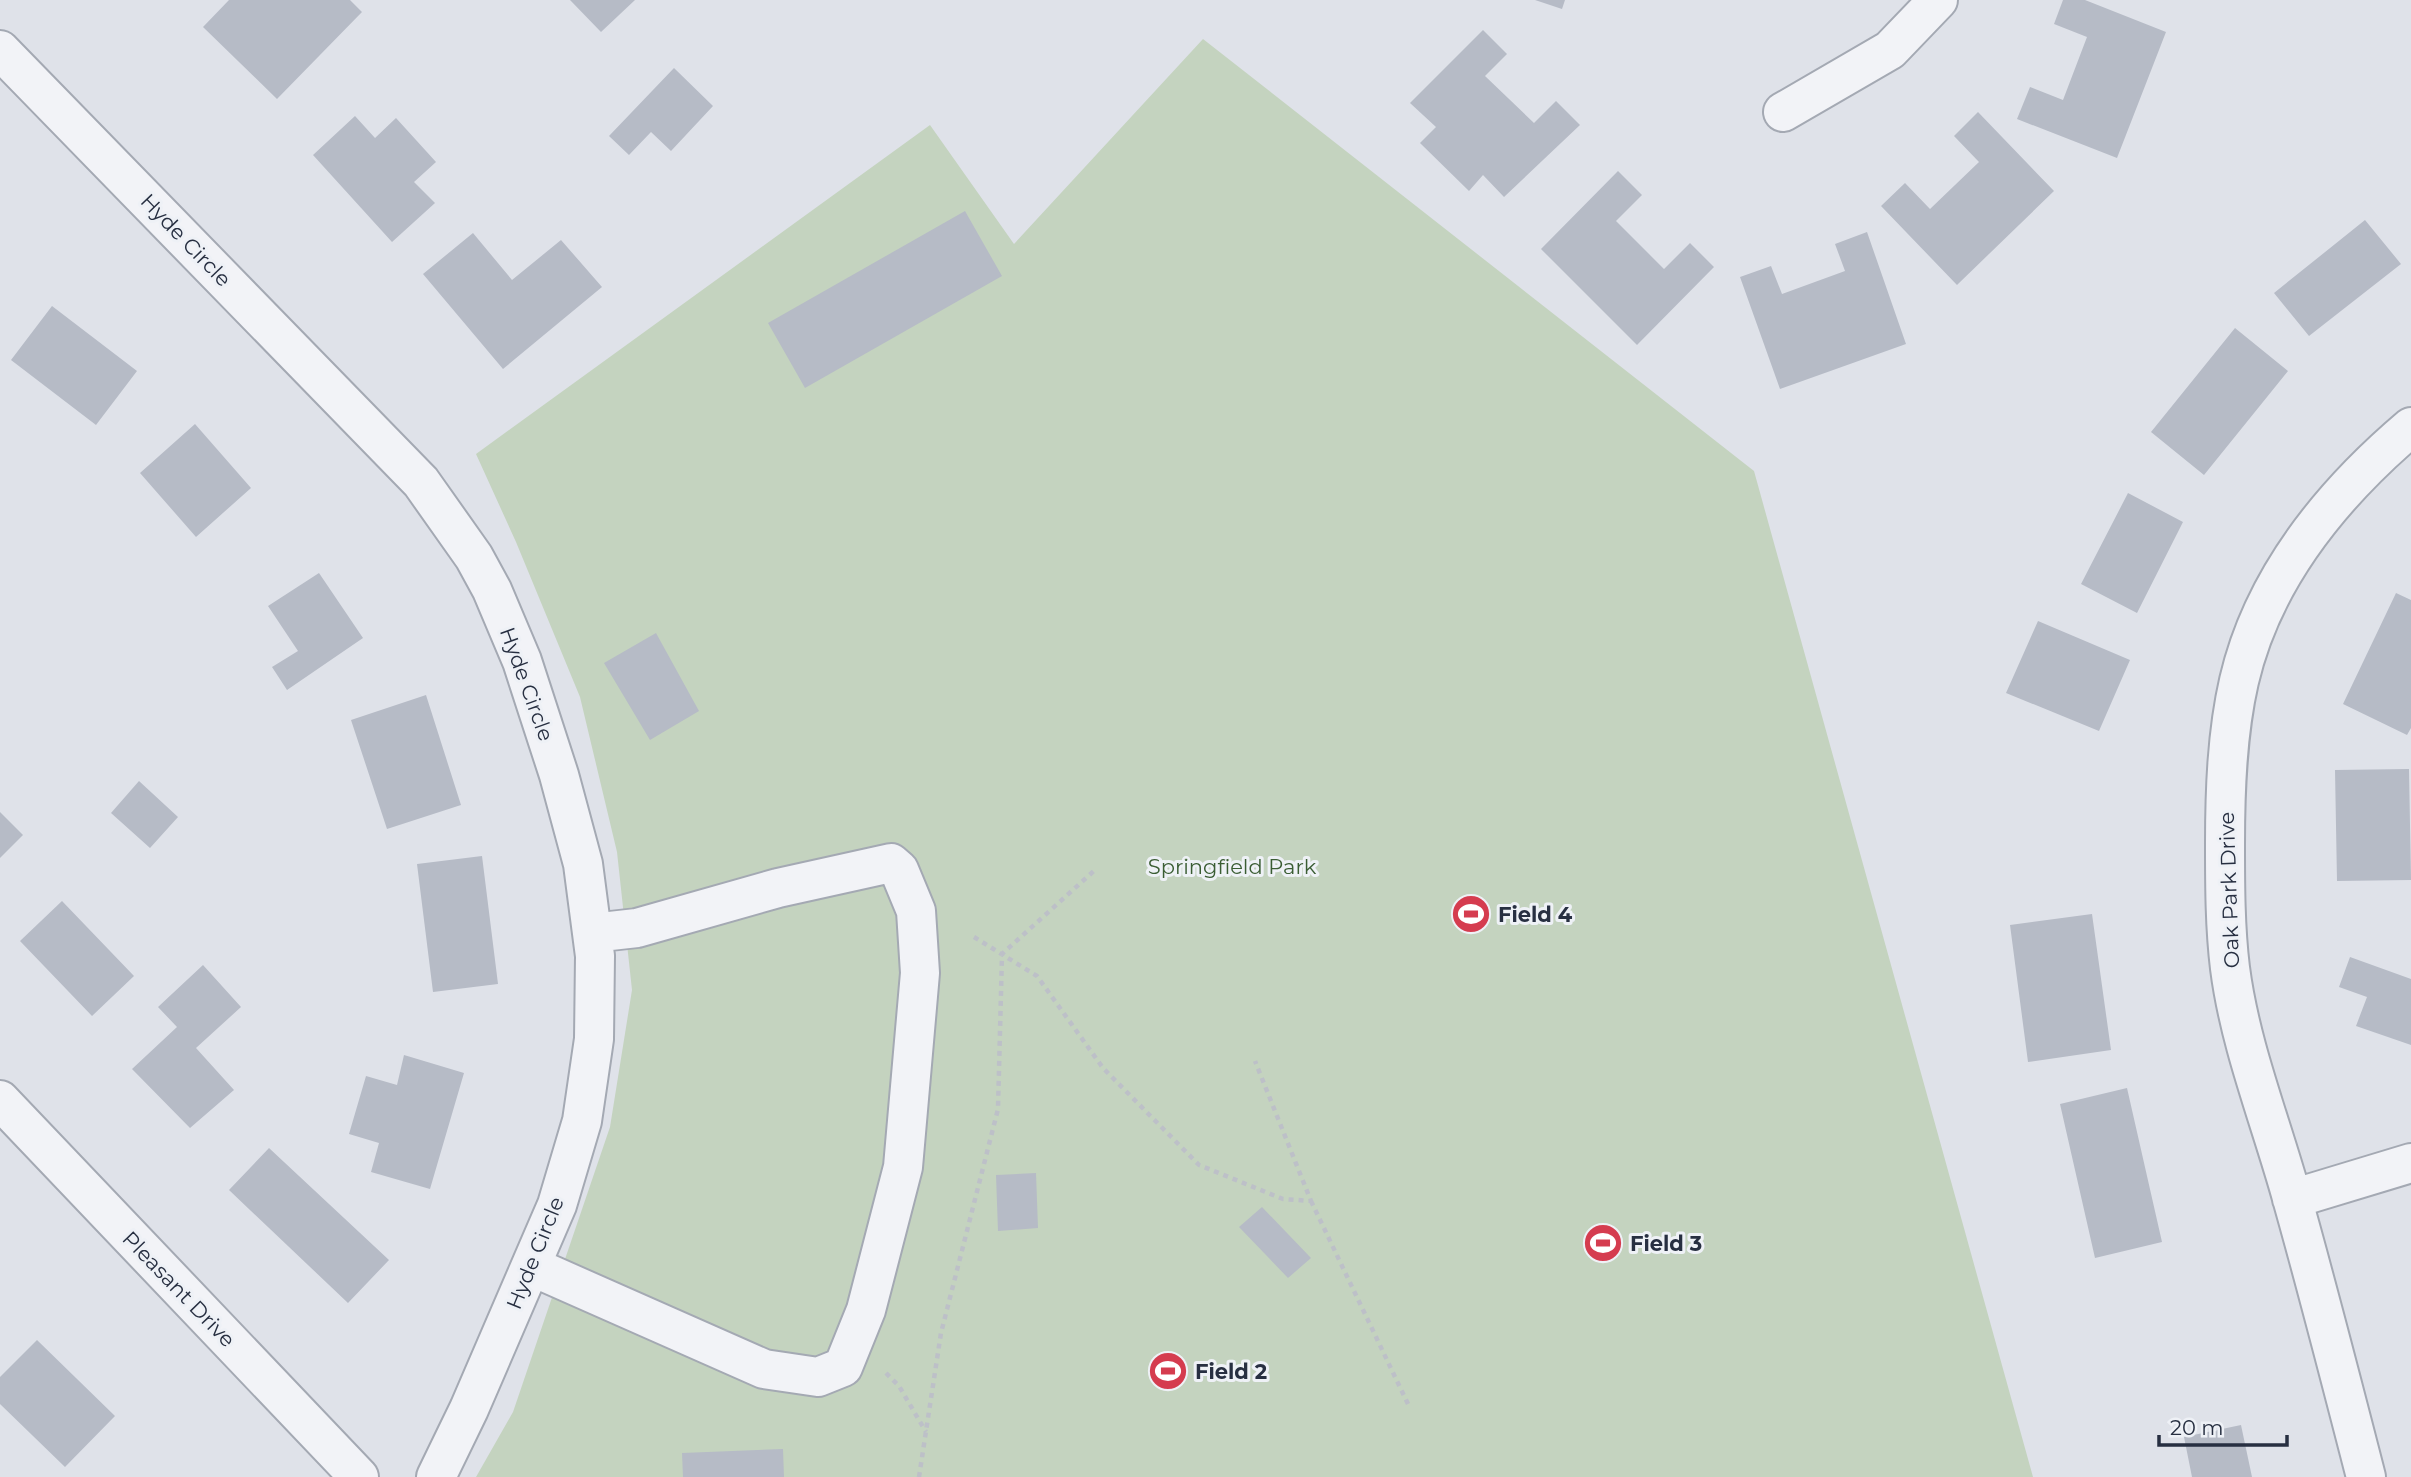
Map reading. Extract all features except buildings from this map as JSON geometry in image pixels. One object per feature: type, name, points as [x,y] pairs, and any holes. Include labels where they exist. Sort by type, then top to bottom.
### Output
[{"type":"street","points":[[1783,113],[1890,50],[1938,0]]},
{"type":"street","name":"Hyde Circle","points":[[0,50],[421,482],[474,557],[492,590],[522,661],[559,775],[583,863],[596,956],[594,1039],[582,1121],[557,1205],[469,1409],[436,1477]]},
{"type":"street","name":"Oak Park Drive","points":[[2366,1477],[2292,1199],[2243,1031],[2230,969],[2225,901],[2225,807],[2233,713],[2240,679],[2250,643],[2274,587],[2318,520],[2374,458],[2411,427]]},
{"type":"street","points":[[531,1266],[764,1369],[818,1377],[843,1367],[854,1340],[866,1310],[903,1167],[920,972],[916,911],[899,870],[891,863],[778,888],[637,928],[592,933]]},
{"type":"street","name":"Pleasant Drive","points":[[0,1100],[359,1477]]},
{"type":"street","points":[[2292,1199],[2411,1163]]},
{"type":"path","points":[[919,1477],[941,1333],[998,1109],[1002,954],[1096,869]]},
{"type":"path","points":[[974,937],[1037,976],[1103,1068],[1199,1165],[1283,1199],[1311,1201]]},
{"type":"path","points":[[1255,1061],[1311,1201],[1408,1404]]},
{"type":"path","points":[[899,1386],[926,1433]]},
{"type":"green space","name":"Springfield Park","points":[[1203,39],[1754,471],[2033,1477],[476,1477],[513,1412],[610,1127],[632,990],[617,852],[580,697],[516,542],[476,454],[930,125],[1014,244]]},
{"type":"place","name":"Field 4","points":[[1471,914]]},
{"type":"place","name":"Field 3","points":[[1603,1243]]},
{"type":"place","name":"Field 2","points":[[1168,1371]]}]
